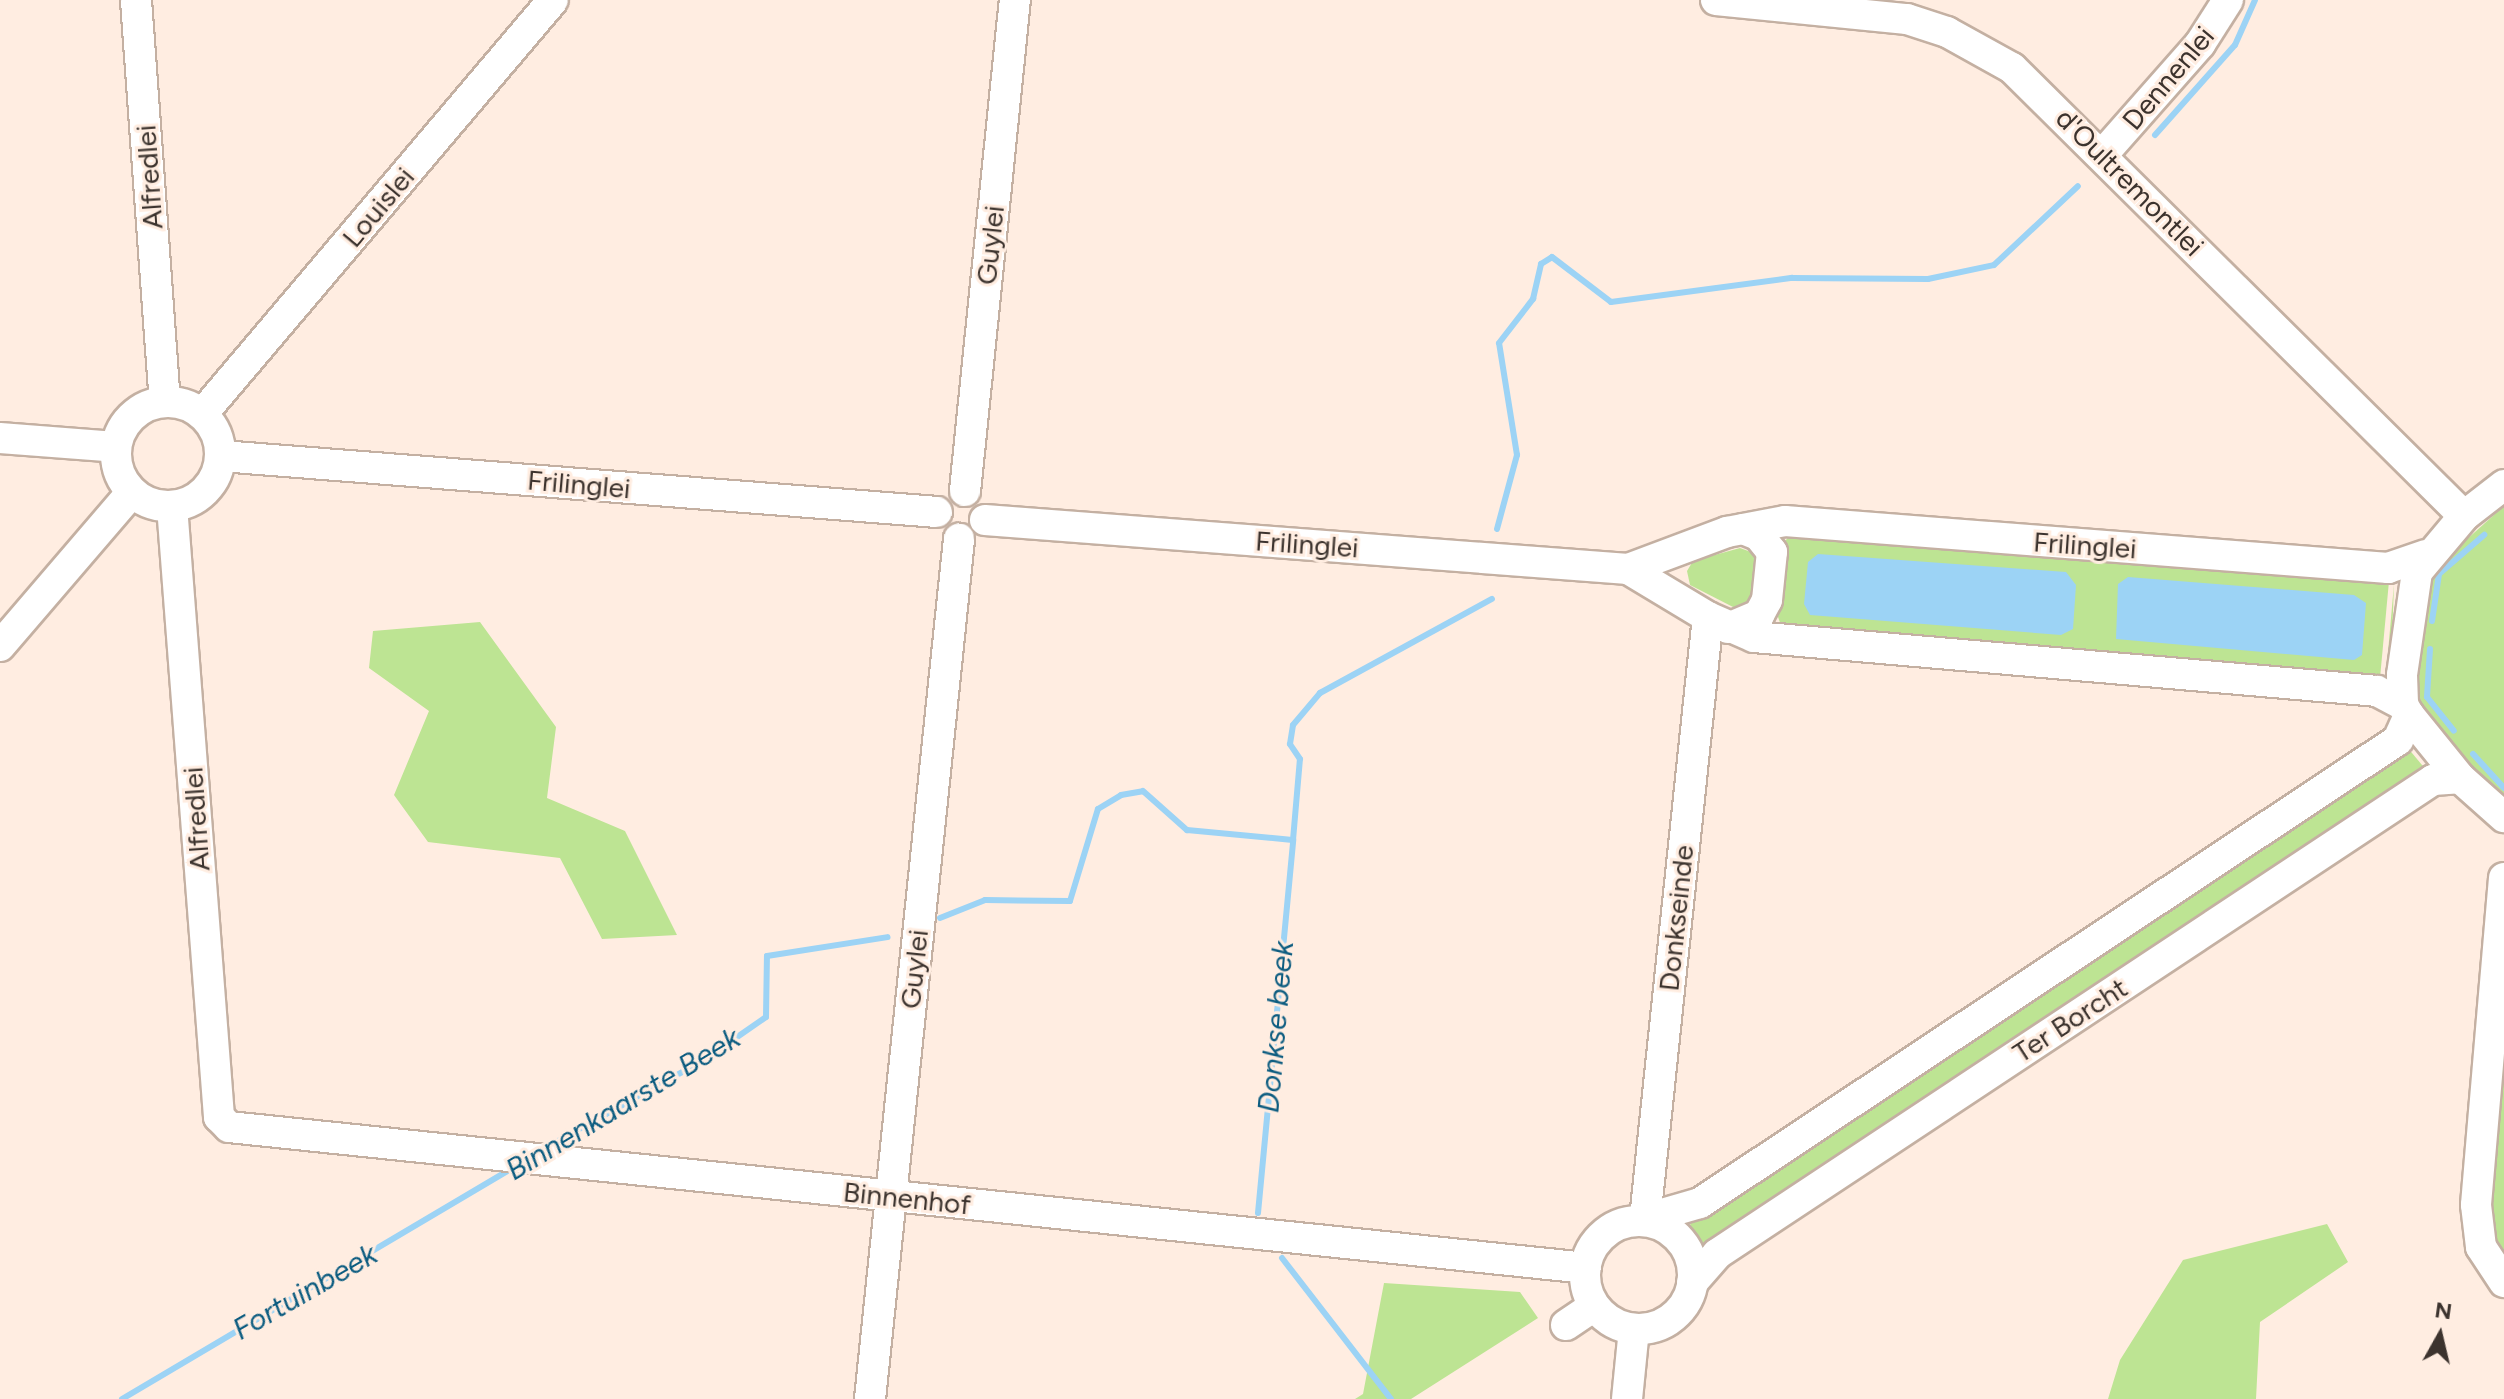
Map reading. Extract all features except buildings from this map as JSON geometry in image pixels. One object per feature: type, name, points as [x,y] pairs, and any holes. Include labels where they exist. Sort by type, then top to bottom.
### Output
[{"type":"street","name":"Alfredlei","points":[[136,0],[165,401]]},
{"type":"street","name":"Louislei","points":[[203,413],[553,0]]},
{"type":"street","name":"Guylei","points":[[965,491],[1015,0]]},
{"type":"street","name":"d'Oultremontlei","points":[[1716,0],[1877,14],[1947,32],[2012,68],[2103,154],[2464,516]]},
{"type":"street","name":"Dennenlei","points":[[2103,154],[2200,44],[2228,0]]},
{"type":"street","points":[[165,401],[203,413],[217,432],[221,456],[206,490],[172,506],[151,503],[132,492],[120,471],[116,447],[133,415],[165,401]]},
{"type":"street","points":[[0,438],[116,447]]},
{"type":"street","name":"Frilinglei","points":[[221,456],[937,512]]},
{"type":"street","name":"Frilinglei","points":[[2406,710],[2405,631],[2417,572],[2426,555],[2464,516],[2504,485]]},
{"type":"street","points":[[965,491],[983,503],[985,520],[975,535],[959,539],[942,528],[937,512],[949,494],[965,491]]},
{"type":"street","points":[[0,646],[132,492]]},
{"type":"street","name":"Alfredlei","points":[[172,506],[219,1117],[229,1127]]},
{"type":"street","name":"Frilinglei","points":[[985,520],[1628,569],[1743,529],[1785,521],[2388,568],[2426,555]]},
{"type":"street","points":[[1718,623],[1759,615],[1767,600],[1772,552],[1758,535],[1743,529]]},
{"type":"street","name":"Guylei","points":[[870,1399],[959,539]]},
{"type":"street","name":"Frilinglei","points":[[1628,569],[1718,623],[1783,642],[2377,691],[2406,710],[2460,778],[2502,819]]},
{"type":"street","name":"Donkseinde","points":[[1645,1219],[1718,623]]},
{"type":"street","name":"Ter Borcht","points":[[1645,1219],[1684,1212],[1727,1186],[2398,740],[2406,710]]},
{"type":"street","name":"Ter Borcht","points":[[1692,1283],[1717,1254],[2433,780],[2460,778]]},
{"type":"street","points":[[2504,878],[2476,1205],[2481,1247],[2504,1282]]},
{"type":"street","name":"Binnenhof","points":[[229,1127],[1586,1268]]},
{"type":"street","points":[[1645,1219],[1669,1229],[1686,1247],[1693,1262],[1692,1283],[1671,1318],[1634,1329],[1604,1317],[1594,1306],[1586,1268],[1593,1247],[1611,1229],[1645,1219]]},
{"type":"street","points":[[1566,1325],[1594,1306]]},
{"type":"street","points":[[1627,1399],[1634,1329]]},
{"type":"green space","points":[[2504,506],[2504,798],[2484,781],[2416,698],[2427,575]]},
{"type":"green space","points":[[1789,536],[2389,581],[2380,678],[1782,628],[1778,617],[1783,544]]},
{"type":"green space","points":[[1740,548],[1759,555],[1758,601],[1735,608],[1690,585],[1687,571],[1693,561]]},
{"type":"green space","points":[[2394,584],[2391,666],[2386,675]]},
{"type":"green space","points":[[480,622],[556,727],[547,798],[625,831],[677,935],[602,939],[560,858],[428,842],[394,795],[429,711],[369,668],[373,631]]},
{"type":"green space","points":[[2407,747],[2427,771],[1704,1249],[1693,1243],[1688,1232],[1692,1219]]},
{"type":"green space","points":[[2504,986],[2504,1259],[2489,1231]]},
{"type":"green space","points":[[2327,1224],[2348,1262],[2260,1322],[2256,1399],[2108,1399],[2120,1360],[2183,1260]]},
{"type":"green space","points":[[1384,1283],[1520,1292],[1538,1318],[1411,1399],[1355,1399],[1363,1394]]},
{"type":"water","points":[[1818,554],[2066,572],[2076,585],[2073,629],[2061,635],[1810,615],[1804,604],[1808,562]]},
{"type":"water","points":[[2128,577],[2354,595],[2366,603],[2362,655],[2354,660],[2116,639],[2118,584]]},
{"type":"waterway","name":"Binnenkaarste Beek","points":[[2155,135],[2235,45],[2255,0]]},
{"type":"waterway","name":"Binnenkaarste Beek","points":[[1497,529],[1517,455],[1499,343],[1533,299],[1541,264],[1552,257],[1611,302],[1792,278],[1928,279],[1994,265],[2078,186]]},
{"type":"waterway","points":[[2432,621],[2439,574],[2484,535]]},
{"type":"waterway","name":"Binnenkaarste Beek","points":[[940,918],[985,900],[1070,901],[1098,809],[1121,795],[1143,791],[1187,830],[1293,840],[1300,759],[1290,744],[1293,725],[1320,693],[1492,599]]},
{"type":"waterway","points":[[2430,649],[2427,697],[2454,731]]},
{"type":"waterway","points":[[2473,754],[2504,788]]},
{"type":"waterway","name":"Donkse beek","points":[[1258,1213],[1293,840]]},
{"type":"waterway","name":"Binnenkaarste Beek","points":[[545,1148],[704,1060],[766,1017],[767,956],[888,937]]},
{"type":"waterway","name":"Fortuinbeek","points":[[122,1399],[515,1167]]},
{"type":"waterway","name":"Donkse beek","points":[[1282,1258],[1391,1399]]}]
